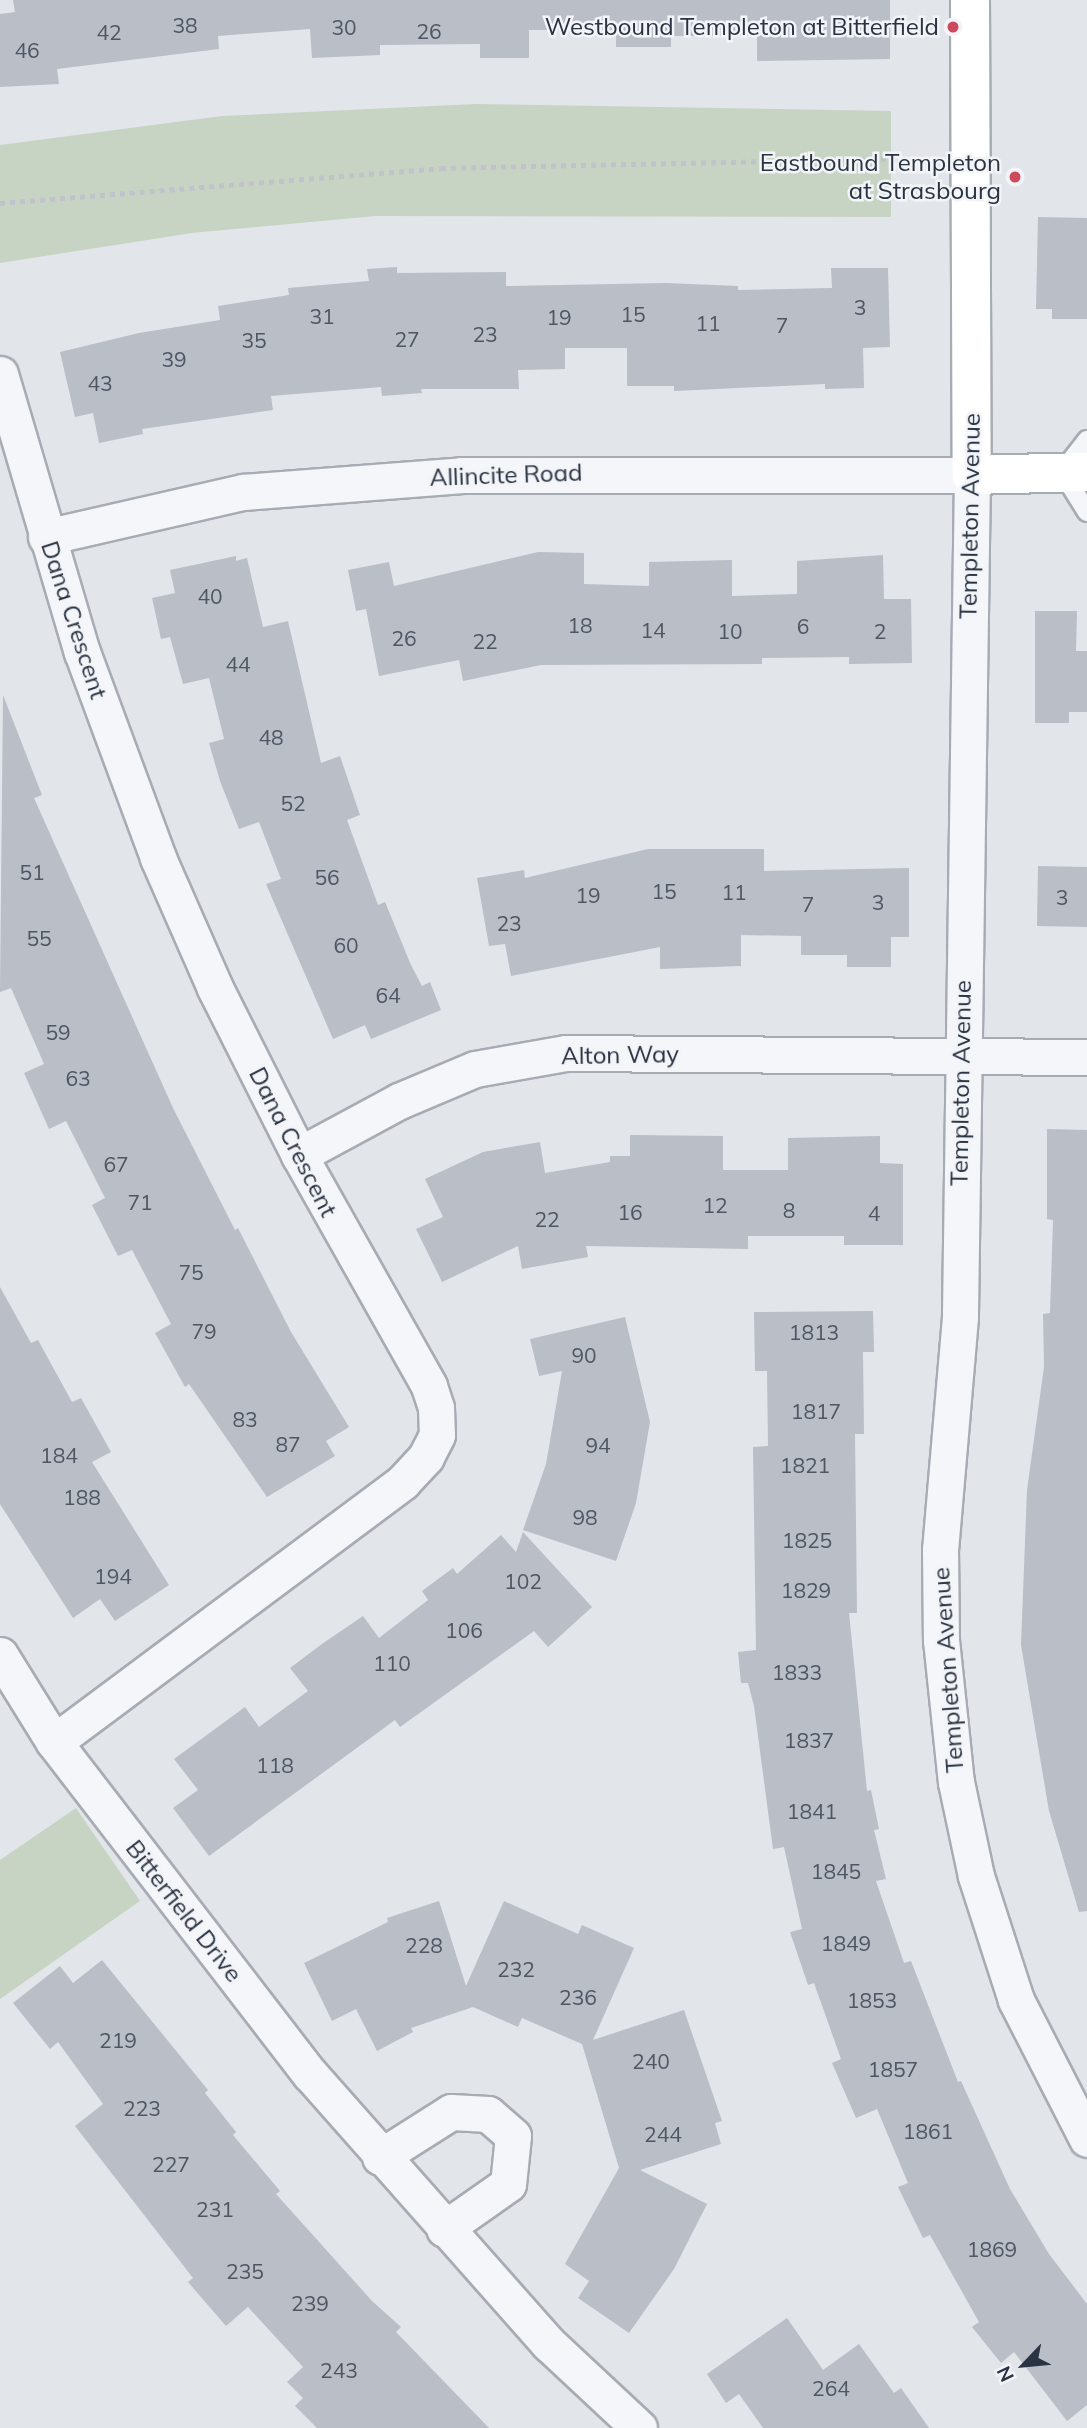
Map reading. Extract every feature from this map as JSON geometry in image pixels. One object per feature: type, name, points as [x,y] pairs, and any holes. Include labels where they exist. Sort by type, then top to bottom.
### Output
[{"type":"street","name":"Templeton Avenue","points":[[970,0],[972,475],[960,1317],[940,1549],[941,1640],[956,1782],[976,1876],[1016,2000],[1087,2139]]},
{"type":"street","name":"Dana Crescent","points":[[0,374],[82,652],[158,858],[215,988],[299,1155],[429,1386],[436,1408],[437,1435],[426,1457],[403,1482],[54,1742]]},
{"type":"street","points":[[972,475],[1074,472]]},
{"type":"street","name":"Allincite Road","points":[[46,537],[243,492],[462,475],[972,475]]},
{"type":"street","name":"Alton Way","points":[[299,1155],[399,1101],[475,1069],[566,1053],[1087,1057]]},
{"type":"street","name":"Bitterfield Drive","points":[[0,1655],[54,1742],[310,2074],[380,2157],[549,2344],[639,2428]]},
{"type":"street","points":[[380,2157],[451,2112],[488,2114],[513,2136],[508,2184],[444,2229]]},
{"type":"lane","points":[[1087,440],[1074,472],[1087,512]]},
{"type":"path","points":[[0,203],[441,168],[900,158]]},
{"type":"green space","points":[[475,104],[891,111],[891,217],[376,216],[192,233],[0,263],[0,145],[222,116]]},
{"type":"green space","points":[[76,1808],[140,1901],[0,1999],[0,1860]]},
{"type":"building","points":[[13,0],[890,0],[890,59],[757,61],[757,36],[671,36],[671,47],[616,47],[616,30],[529,30],[529,58],[480,58],[480,44],[380,45],[380,55],[312,58],[310,29],[218,36],[219,49],[57,69],[59,84],[0,87],[0,14],[15,12]]},
{"type":"building","points":[[1038,217],[1087,218],[1087,319],[1052,319],[1052,309],[1036,309]]},
{"type":"building","points":[[397,267],[397,273],[506,272],[506,286],[666,283],[738,286],[738,290],[832,288],[831,268],[888,268],[890,347],[863,348],[864,388],[825,389],[825,384],[674,391],[674,386],[627,386],[627,348],[565,348],[565,369],[518,370],[519,389],[421,389],[422,393],[382,396],[381,387],[271,396],[273,410],[142,429],[143,434],[99,443],[93,413],[75,417],[60,352],[139,333],[220,320],[218,306],[289,295],[288,288],[369,281],[367,269]]},
{"type":"building","points":[[538,552],[584,553],[584,584],[649,586],[649,562],[732,560],[732,596],[797,594],[797,561],[883,555],[884,599],[911,599],[912,663],[849,664],[849,657],[762,658],[762,664],[541,665],[463,681],[459,660],[379,676],[366,609],[356,611],[348,570],[389,562],[394,586]]},
{"type":"building","points":[[236,556],[236,561],[247,558],[263,627],[288,621],[321,763],[340,756],[360,815],[347,820],[378,905],[385,902],[411,965],[422,986],[430,982],[441,1010],[371,1039],[365,1025],[333,1039],[266,884],[281,879],[259,822],[239,829],[220,781],[209,743],[224,739],[209,678],[183,684],[170,637],[161,639],[152,598],[175,593],[170,570]]},
{"type":"building","points":[[1035,611],[1077,611],[1076,651],[1087,651],[1087,712],[1069,712],[1069,723],[1035,723]]},
{"type":"building","points":[[3,695],[42,795],[34,798],[173,1108],[291,1332],[349,1427],[326,1441],[335,1456],[267,1497],[189,1384],[185,1387],[155,1333],[171,1324],[132,1250],[118,1256],[92,1205],[105,1198],[66,1121],[49,1129],[24,1073],[44,1064],[11,988],[0,992]]},
{"type":"building","points":[[648,849],[764,849],[764,871],[909,868],[909,937],[891,937],[891,967],[847,967],[847,955],[801,955],[801,936],[741,935],[741,966],[660,969],[660,947],[511,976],[505,944],[489,946],[477,878],[524,870],[525,878]]},
{"type":"building","points":[[1038,866],[1087,867],[1087,927],[1037,926]]},
{"type":"building","points":[[1047,1129],[1087,1130],[1087,1911],[1079,1912],[1049,1811],[1021,1645],[1027,1490],[1044,1367],[1043,1314],[1050,1313],[1053,1220],[1047,1219]]},
{"type":"building","points":[[630,1135],[723,1136],[723,1170],[788,1170],[788,1138],[880,1136],[880,1163],[903,1164],[903,1245],[844,1245],[844,1236],[748,1236],[748,1249],[586,1246],[588,1257],[522,1269],[518,1246],[442,1282],[416,1229],[443,1217],[425,1179],[483,1152],[540,1142],[545,1173],[610,1162],[610,1156],[630,1156]]},
{"type":"building","points":[[0,1287],[31,1343],[38,1340],[72,1402],[81,1398],[111,1452],[92,1462],[169,1585],[115,1621],[100,1599],[73,1618],[0,1504]]},
{"type":"building","points":[[873,1311],[874,1352],[863,1352],[864,1434],[855,1434],[857,1613],[849,1613],[867,1791],[871,1790],[879,1829],[874,1830],[886,1879],[876,1881],[904,1963],[911,1961],[958,2082],[961,2081],[1010,2189],[1049,2254],[1087,2304],[1087,2405],[1067,2421],[1014,2352],[1001,2363],[972,2327],[979,2322],[930,2235],[923,2238],[898,2187],[908,2183],[877,2109],[856,2118],[832,2063],[841,2059],[814,1983],[808,1985],[790,1932],[802,1929],[784,1847],[773,1849],[754,1706],[748,1683],[741,1683],[738,1652],[756,1650],[753,1447],[768,1446],[767,1371],[755,1371],[754,1312]]},
{"type":"building","points":[[625,1317],[650,1422],[636,1503],[616,1561],[523,1530],[546,1464],[562,1371],[539,1376],[530,1339]]},
{"type":"building","points":[[523,1532],[592,1607],[548,1647],[534,1631],[400,1727],[395,1720],[209,1856],[173,1808],[198,1790],[174,1759],[245,1707],[259,1727],[308,1691],[290,1668],[322,1644],[363,1616],[379,1638],[428,1600],[422,1591],[453,1568],[457,1574],[501,1535],[516,1552]]},
{"type":"building","points":[[439,1901],[466,1986],[504,1901],[578,1934],[582,1925],[634,1948],[593,2040],[684,2010],[722,2121],[715,2123],[721,2144],[640,2170],[707,2204],[674,2269],[629,2333],[578,2298],[589,2281],[565,2264],[619,2168],[582,2044],[522,2018],[518,2027],[473,2007],[411,2028],[413,2032],[377,2051],[356,2009],[332,2021],[304,1963],[388,1922],[387,1918]]},
{"type":"building","points":[[102,1960],[208,2090],[205,2093],[236,2132],[233,2135],[280,2191],[276,2194],[372,2301],[401,2327],[396,2332],[489,2428],[317,2428],[295,2406],[303,2398],[287,2382],[303,2367],[248,2307],[226,2326],[188,2282],[193,2278],[75,2126],[103,2104],[58,2042],[50,2049],[13,2003],[60,1966],[73,1983]]},
{"type":"building","points":[[787,2318],[823,2370],[859,2344],[894,2393],[901,2388],[929,2428],[763,2428],[739,2394],[726,2403],[707,2374]]},
{"type":"place","name":"Westbound Templeton at Bitterfield","points":[[953,27]]},
{"type":"place","name":"Eastbound Templeton at Strasbourg","points":[[1015,177]]}]
